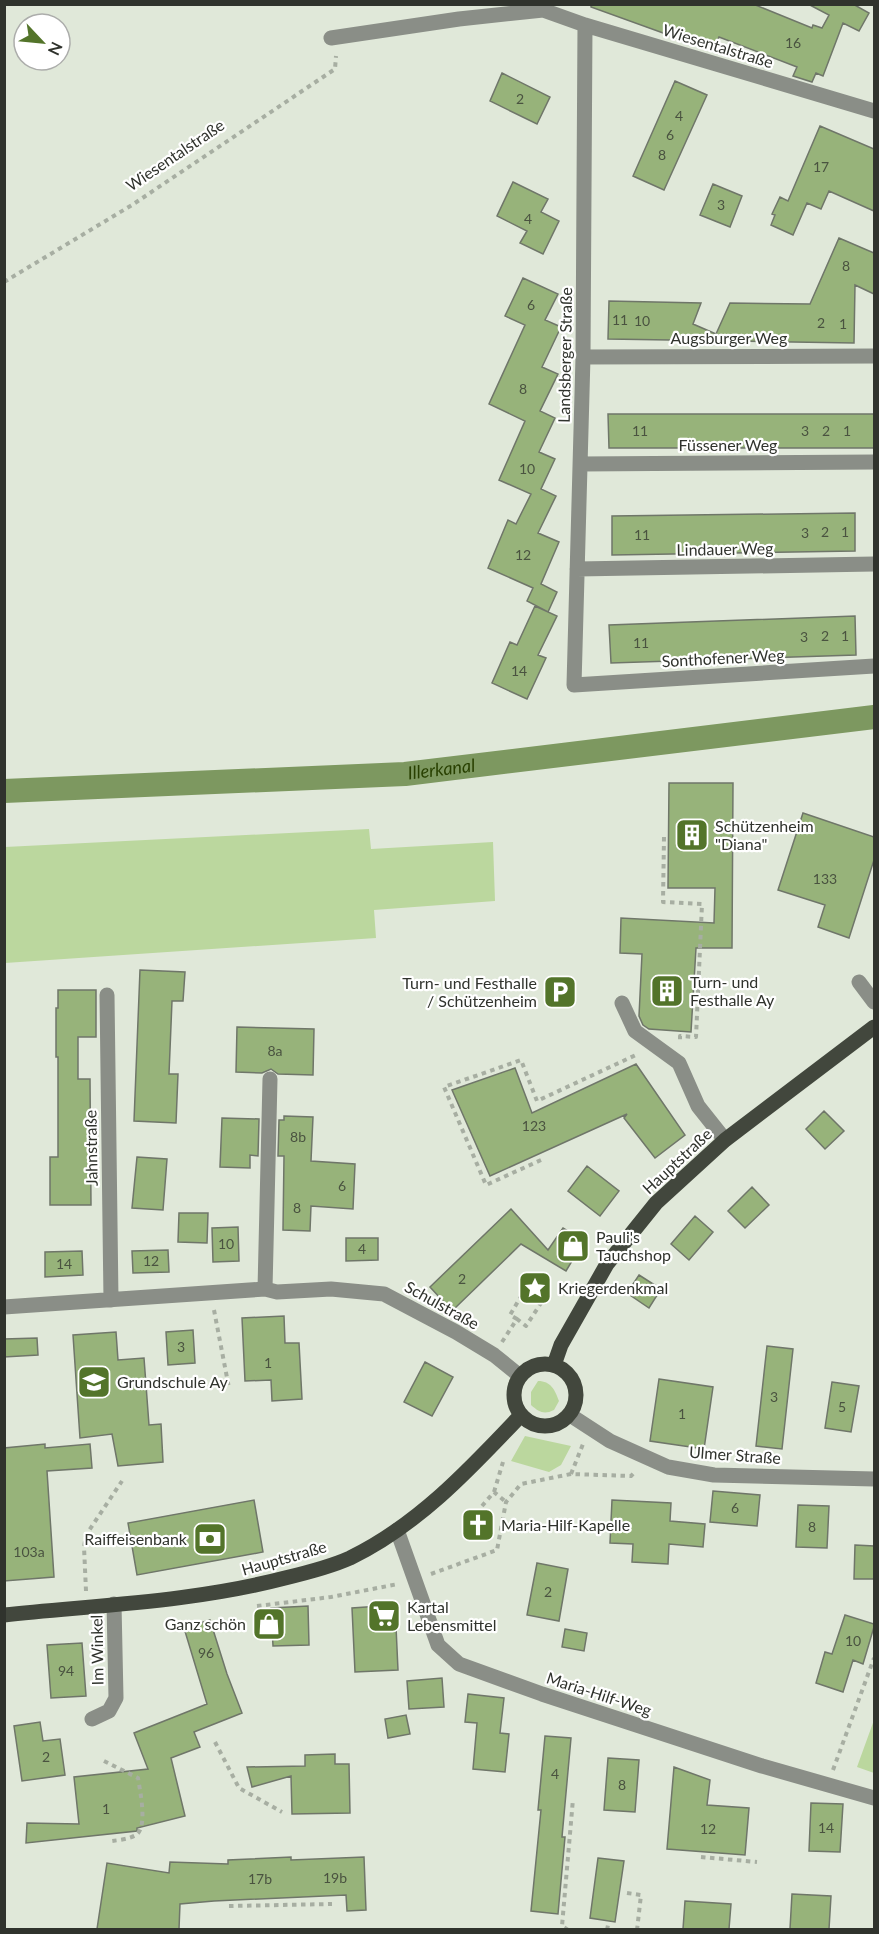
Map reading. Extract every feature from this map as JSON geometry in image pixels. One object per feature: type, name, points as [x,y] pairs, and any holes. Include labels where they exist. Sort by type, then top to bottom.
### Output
[{"type":"main road","name":"Hauptstraße","points":[[554,1365],[561,1345],[616,1251],[656,1203],[725,1140],[874,1027]]},
{"type":"main road","points":[[537,1365],[554,1365],[565,1370],[574,1382],[576,1398],[570,1414],[558,1424],[540,1426],[526,1421],[516,1406],[514,1396],[515,1386],[520,1376],[537,1365]]},
{"type":"main road","name":"Hauptstraße","points":[[4,1615],[240,1589],[305,1573],[349,1558],[397,1530],[455,1484],[521,1415]]},
{"type":"street","name":"Wiesentalstraße","points":[[334,38],[459,19],[554,9],[585,25],[874,111]]},
{"type":"street","name":"Landsberger Straße","points":[[574,685],[584,357],[585,25]]},
{"type":"street","name":"Augsburger Weg","points":[[584,357],[874,356]]},
{"type":"street","name":"Füssener Weg","points":[[581,464],[874,462]]},
{"type":"street","name":"Lindauer Weg","points":[[577,569],[874,564]]},
{"type":"street","name":"Sonthofener Weg","points":[[574,685],[874,667]]},
{"type":"street","points":[[858,982],[874,1002]]},
{"type":"street","name":"Jahnstraße","points":[[107,995],[111,1300]]},
{"type":"street","points":[[622,1003],[634,1031],[680,1063],[698,1106],[725,1140]]},
{"type":"street","points":[[265,1288],[270,1079]]},
{"type":"street","name":"Schulstraße","points":[[4,1307],[265,1288],[277,1292],[332,1289],[384,1294],[494,1355],[520,1376]]},
{"type":"street","name":"Ulmer Straße","points":[[570,1414],[610,1441],[668,1467],[703,1474],[874,1479]]},
{"type":"street","name":"Maria-Hilf-Weg","points":[[397,1530],[438,1645],[459,1664],[551,1697],[762,1766],[874,1798]]},
{"type":"street","name":"Im Winkel","points":[[92,1719],[109,1711],[116,1698],[114,1604]]},
{"type":"path","name":"Wiesentalstraße","points":[[4,282],[132,205],[335,69],[334,38]]},
{"type":"path","points":[[664,837],[663,902],[702,904],[696,1037],[680,1036],[680,1063]]},
{"type":"path","points":[[541,1160],[486,1185],[444,1087],[521,1060],[537,1101],[655,1046]]},
{"type":"path","points":[[210,1292],[221,1335],[229,1388]]},
{"type":"path","points":[[523,1293],[510,1315],[526,1326],[542,1303]]},
{"type":"path","points":[[494,1355],[517,1319]]},
{"type":"path","points":[[571,1474],[590,1427]]},
{"type":"path","points":[[87,1607],[84,1546],[86,1535],[123,1481]]},
{"type":"path","points":[[482,1506],[494,1492],[506,1502]]},
{"type":"path","points":[[827,1784],[874,1658]]},
{"type":"path","points":[[215,1742],[239,1788],[282,1812]]},
{"type":"path","points":[[104,1761],[138,1778],[142,1828],[138,1834],[112,1841]]},
{"type":"path","points":[[568,1929],[562,1926],[573,1799]]},
{"type":"path","points":[[701,1857],[757,1862]]},
{"type":"path","points":[[627,1893],[641,1895],[637,1929]]},
{"type":"path","points":[[230,1906],[332,1904]]},
{"type":"green space","points":[[369,829],[371,849],[493,842],[495,901],[374,910],[376,938],[5,963],[5,847]]},
{"type":"green space","points":[[538,1381],[549,1384],[554,1390],[559,1401],[554,1410],[542,1412],[531,1405],[531,1392]]},
{"type":"green space","points":[[525,1436],[571,1446],[561,1465],[549,1472],[511,1461]]},
{"type":"green space","points":[[874,1720],[874,1773],[857,1767]]},
{"type":"building","points":[[591,4],[753,4],[812,28],[813,25],[822,28],[829,15],[808,4],[853,4],[869,13],[859,31],[843,23],[823,76],[816,73],[812,82],[793,76],[797,67],[719,37],[713,51],[591,7]]},
{"type":"building","points":[[502,73],[550,97],[537,124],[490,101]]},
{"type":"building","points":[[675,81],[707,95],[664,190],[633,176]]},
{"type":"building","points":[[820,126],[874,149],[874,211],[829,191],[821,209],[807,203],[793,235],[771,225],[775,215],[772,214],[780,197],[788,201]]},
{"type":"building","points":[[513,182],[548,199],[541,212],[559,221],[543,254],[520,243],[527,231],[497,216]]},
{"type":"building","points":[[713,184],[742,196],[730,227],[700,215]]},
{"type":"building","points":[[839,238],[874,253],[874,294],[855,285],[854,343],[608,339],[609,301],[701,303],[693,324],[716,334],[730,303],[810,304]]},
{"type":"building","points":[[523,278],[558,294],[545,320],[561,327],[542,367],[558,374],[540,411],[555,418],[539,452],[555,459],[541,489],[556,496],[538,533],[559,542],[541,584],[557,592],[548,612],[527,601],[533,588],[488,568],[508,520],[516,524],[531,494],[499,480],[525,421],[489,404],[525,325],[505,316]]},
{"type":"building","points":[[608,414],[874,414],[874,448],[609,448]]},
{"type":"building","points":[[855,513],[855,551],[612,555],[612,516]]},
{"type":"building","points":[[535,606],[557,616],[538,655],[546,658],[527,699],[492,683],[510,642],[517,645]]},
{"type":"building","points":[[855,616],[856,655],[611,663],[609,625]]},
{"type":"building","points":[[669,783],[733,783],[732,948],[696,948],[691,1032],[649,1029],[643,1025],[639,1016],[642,954],[620,953],[621,918],[714,923],[715,888],[668,888]]},
{"type":"building","points":[[803,813],[874,837],[874,860],[849,938],[818,927],[825,905],[778,890]]},
{"type":"building","points":[[140,970],[185,972],[183,1001],[172,1001],[169,1074],[178,1074],[176,1123],[134,1121]]},
{"type":"building","points":[[58,990],[96,990],[96,1037],[78,1037],[78,1079],[90,1079],[91,1205],[50,1205],[50,1157],[58,1157],[56,1008],[58,1008]]},
{"type":"building","points":[[237,1027],[314,1029],[313,1075],[278,1074],[271,1069],[262,1073],[236,1072]]},
{"type":"building","points":[[636,1064],[685,1135],[655,1158],[624,1118],[627,1114],[490,1176],[452,1090],[515,1068],[532,1113]]},
{"type":"building","points":[[824,1111],[844,1131],[825,1149],[806,1129]]},
{"type":"building","points":[[284,1116],[313,1117],[311,1161],[355,1164],[353,1209],[311,1206],[310,1231],[283,1230],[284,1156],[278,1156],[279,1120],[284,1120]]},
{"type":"building","points":[[222,1118],[259,1119],[258,1156],[250,1155],[250,1168],[220,1167]]},
{"type":"building","points":[[137,1157],[167,1159],[163,1210],[132,1208]]},
{"type":"building","points":[[587,1166],[619,1191],[600,1216],[568,1191]]},
{"type":"building","points":[[752,1187],[769,1205],[745,1228],[728,1211]]},
{"type":"building","points":[[511,1209],[548,1250],[563,1228],[581,1239],[581,1246],[566,1271],[521,1244],[452,1311],[430,1287]]},
{"type":"building","points":[[179,1213],[208,1213],[207,1243],[178,1242]]},
{"type":"building","points":[[695,1216],[713,1232],[689,1260],[671,1244]]},
{"type":"building","points":[[238,1227],[239,1261],[213,1262],[212,1228]]},
{"type":"building","points":[[346,1238],[378,1238],[378,1260],[346,1261]]},
{"type":"building","points":[[168,1250],[169,1272],[133,1273],[132,1251]]},
{"type":"building","points":[[82,1251],[83,1275],[45,1277],[45,1252]]},
{"type":"building","points":[[639,1275],[661,1289],[649,1308],[627,1293]]},
{"type":"building","points":[[284,1316],[285,1343],[299,1343],[302,1399],[272,1401],[271,1380],[245,1381],[242,1318]]},
{"type":"building","points":[[193,1330],[195,1363],[168,1365],[166,1332]]},
{"type":"building","points":[[116,1332],[118,1360],[144,1358],[149,1425],[161,1424],[163,1462],[118,1466],[112,1434],[80,1438],[73,1335]]},
{"type":"building","points":[[37,1338],[38,1355],[4,1357],[4,1339]]},
{"type":"building","points":[[767,1346],[793,1349],[782,1449],[756,1446]]},
{"type":"building","points":[[425,1362],[453,1377],[432,1416],[404,1402]]},
{"type":"building","points":[[659,1379],[713,1387],[704,1449],[650,1441]]},
{"type":"building","points":[[832,1382],[859,1386],[851,1432],[825,1428]]},
{"type":"building","points":[[45,1444],[45,1448],[90,1444],[92,1468],[47,1471],[54,1577],[4,1581],[4,1448]]},
{"type":"building","points":[[713,1491],[760,1495],[757,1526],[710,1522]]},
{"type":"building","points":[[254,1500],[263,1552],[137,1575],[128,1523]]},
{"type":"building","points":[[612,1500],[671,1503],[670,1521],[705,1524],[703,1547],[669,1544],[668,1564],[632,1562],[633,1544],[610,1543]]},
{"type":"building","points":[[798,1505],[829,1506],[827,1548],[796,1547]]},
{"type":"building","name":"Maria-Hilf-Kapelle","points":[[468,1512],[492,1516],[488,1539],[464,1535]]},
{"type":"building","points":[[855,1545],[874,1546],[874,1579],[854,1579]]},
{"type":"building","points":[[537,1563],[568,1569],[559,1621],[527,1615]]},
{"type":"building","points":[[395,1605],[398,1670],[355,1672],[352,1608]]},
{"type":"building","points":[[308,1606],[309,1645],[273,1646],[271,1608]]},
{"type":"building","points":[[845,1615],[874,1624],[874,1627],[863,1664],[853,1660],[843,1692],[816,1683],[825,1652],[832,1654]]},
{"type":"building","points":[[210,1620],[242,1713],[194,1732],[200,1747],[171,1758],[185,1816],[137,1828],[137,1831],[26,1843],[27,1823],[79,1824],[74,1777],[148,1769],[134,1733],[207,1704],[184,1628]]},
{"type":"building","points":[[565,1629],[587,1633],[584,1651],[562,1647]]},
{"type":"building","points":[[82,1643],[86,1696],[51,1698],[47,1645]]},
{"type":"building","points":[[442,1678],[444,1707],[409,1709],[407,1681]]},
{"type":"building","points":[[468,1694],[504,1698],[500,1733],[509,1734],[505,1772],[473,1769],[477,1723],[465,1722]]},
{"type":"building","points":[[406,1715],[410,1734],[388,1738],[385,1719]]},
{"type":"building","points":[[40,1722],[43,1741],[60,1739],[65,1775],[22,1781],[14,1726]]},
{"type":"building","points":[[545,1736],[571,1738],[558,1914],[531,1911],[541,1810],[538,1810]]},
{"type":"building","points":[[335,1754],[335,1764],[349,1764],[350,1813],[292,1814],[291,1776],[252,1787],[247,1767],[305,1766],[305,1755]]},
{"type":"building","points":[[608,1758],[639,1760],[635,1812],[604,1810]]},
{"type":"building","points":[[674,1767],[710,1780],[707,1805],[749,1808],[745,1855],[667,1849]]},
{"type":"building","points":[[811,1803],[843,1804],[840,1852],[809,1851]]},
{"type":"building","points":[[291,1857],[291,1860],[364,1857],[366,1910],[347,1911],[346,1895],[214,1901],[180,1904],[179,1929],[97,1929],[107,1863],[169,1873],[170,1862],[228,1864],[228,1860]]},
{"type":"building","points":[[598,1858],[624,1861],[615,1922],[590,1918]]},
{"type":"building","points":[[792,1894],[831,1896],[829,1929],[790,1929]]},
{"type":"building","points":[[685,1901],[731,1904],[729,1929],[683,1929]]},
{"type":"waterway","name":"Illerkanal","points":[[4,791],[405,774],[874,717]]},
{"type":"place","name":"Schützenheim \"Diana\"","points":[[692,835]]},
{"type":"place","name":"Turn- und Festhalle Ay","points":[[667,991]]},
{"type":"place","name":"Turn- und Festhalle / Schützenheim","points":[[560,992]]},
{"type":"place","name":"Pauli's Tauchshop","points":[[573,1246]]},
{"type":"place","name":"Kriegerdenkmal","points":[[535,1288]]},
{"type":"place","name":"Grundschule Ay","points":[[94,1382]]},
{"type":"place","name":"Maria-Hilf-Kapelle","points":[[478,1525]]},
{"type":"place","name":"Raiffeisenbank","points":[[210,1539]]},
{"type":"place","name":"Kartal Lebensmittel","points":[[384,1616]]},
{"type":"place","name":"Ganz schön","points":[[269,1624]]}]
